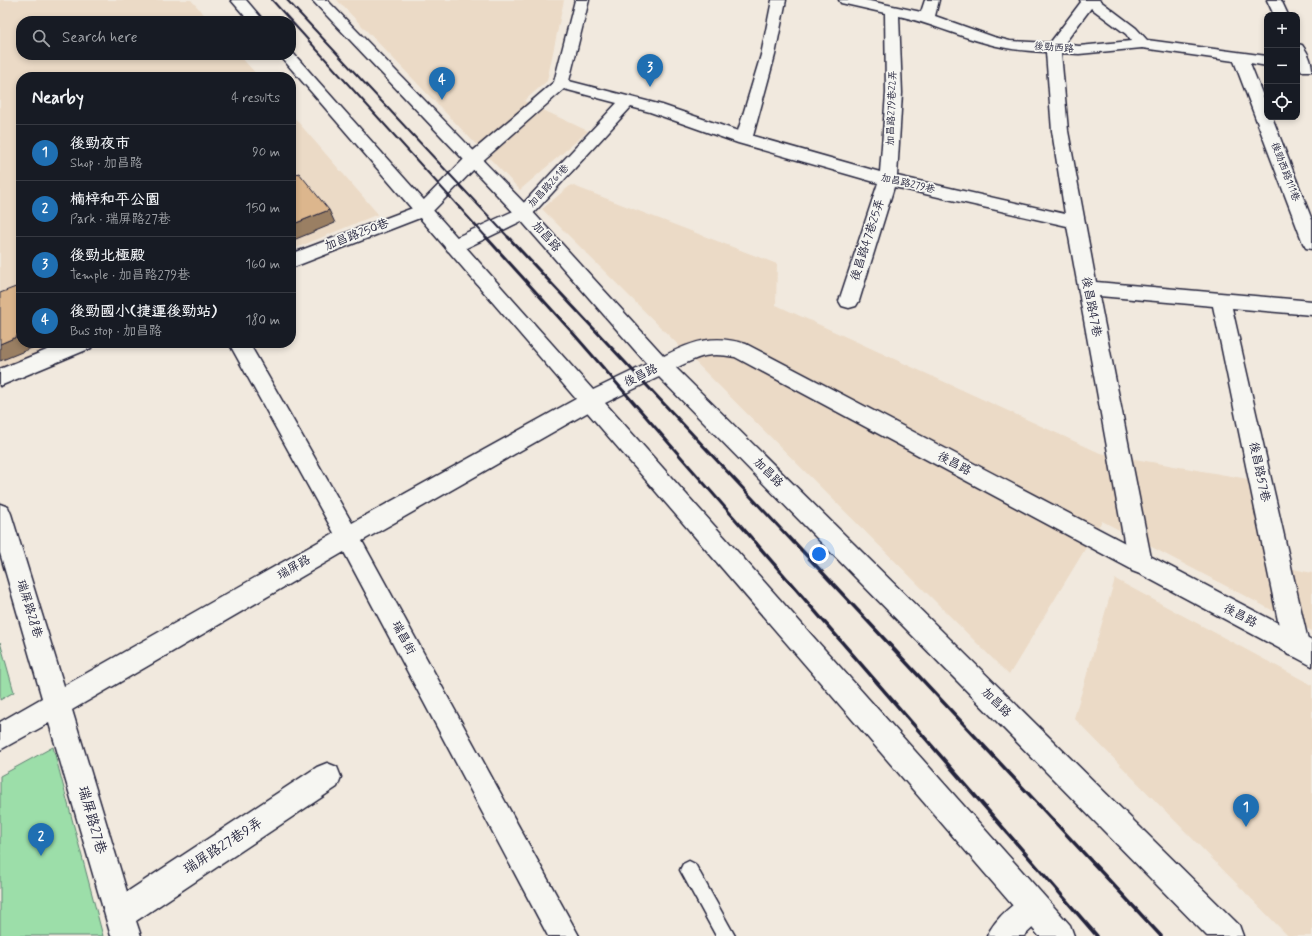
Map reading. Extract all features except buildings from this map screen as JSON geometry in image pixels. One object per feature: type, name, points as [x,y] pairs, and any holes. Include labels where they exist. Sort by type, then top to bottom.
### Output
[{"type":"street","points":[[238,0],[252,16]]},
{"type":"street","name":"加昌路","points":[[319,0],[524,213],[662,367],[1228,936]]},
{"type":"street","points":[[424,210],[473,160],[562,84],[582,0]]},
{"type":"street","points":[[744,140],[768,55],[779,0]]},
{"type":"street","name":"後勁西路","points":[[846,0],[927,18],[996,42],[1010,45],[1053,49],[1095,50],[1142,44],[1264,60]]},
{"type":"street","points":[[927,18],[932,0]]},
{"type":"street","points":[[1087,0],[1090,0],[1131,31],[1142,44]]},
{"type":"street","points":[[1053,49],[1090,0]]},
{"type":"street","points":[[1274,0],[1280,12]]},
{"type":"street","name":"加昌路279巷22弄","points":[[888,180],[894,93],[892,11]]},
{"type":"street","name":"後昌路47巷","points":[[1053,49],[1060,131],[1075,222],[1140,563]]},
{"type":"street","name":"後勁西路111巷","points":[[1240,56],[1312,243]]},
{"type":"street","points":[[1300,56],[1305,68]]},
{"type":"street","points":[[291,60],[1059,936]]},
{"type":"street","name":"加昌路279巷","points":[[562,84],[627,102],[656,108],[744,140],[888,180],[1075,222]]},
{"type":"street","name":"加昌路261巷","points":[[454,246],[524,213],[627,102]]},
{"type":"street","name":"後昌路47巷25弄","points":[[849,301],[888,180]]},
{"type":"street","name":"加昌路250巷","points":[[296,258],[424,210]]},
{"type":"street","points":[[1088,288],[1311,310]]},
{"type":"street","name":"後昌路57巷","points":[[1221,300],[1304,650]]},
{"type":"street","name":"後昌路","points":[[590,401],[696,351],[716,346],[739,350],[1304,650]]},
{"type":"street","points":[[0,378],[72,348]]},
{"type":"street","name":"瑞昌街","points":[[242,348],[348,537],[564,936]]},
{"type":"street","name":"瑞屏路","points":[[0,737],[348,537],[590,401]]},
{"type":"street","name":"瑞屏路28巷","points":[[0,514],[58,704]]},
{"type":"street","name":"瑞屏路27巷","points":[[58,704],[123,925]]},
{"type":"street","name":"瑞屏路27巷9弄","points":[[123,925],[327,777]]},
{"type":"street","points":[[1002,936],[1034,907]]},
{"type":"lane","points":[[689,870],[726,936]]},
{"type":"shaded area","points":[[0,0],[191,0],[205,16],[16,16],[16,60],[244,60],[254,72],[16,72],[16,348],[54,348],[0,370]]},
{"type":"shaded area","points":[[337,0],[564,0],[547,81],[524,101],[588,131],[520,190]]},
{"type":"shaded area","points":[[296,120],[378,214],[296,248]]},
{"type":"shaded area","points":[[571,185],[777,264],[776,305],[1100,453],[1248,479],[1265,563],[1312,573],[1312,631],[1102,521],[1009,675],[542,209]]},
{"type":"shaded area","points":[[1115,579],[1312,685],[1312,936],[1288,936],[1074,718]]},
{"type":"green space","points":[[0,642],[14,692],[0,700]]},
{"type":"green space","points":[[53,747],[103,936],[0,936],[0,776]]},
{"type":"railway","points":[[272,0],[286,16]]},
{"type":"railway","points":[[287,0],[509,238]]},
{"type":"railway","points":[[296,27],[487,238]]},
{"type":"railway","points":[[486,237],[572,332],[756,543]]},
{"type":"railway","points":[[508,237],[794,543]]},
{"type":"railway","points":[[755,542],[1097,936]]},
{"type":"railway","points":[[794,542],[1161,936]]},
{"type":"place","name":"後勁北極殿","points":[[650,87]]},
{"type":"place","name":"後勁國小(捷運後勁站)","points":[[442,100]]},
{"type":"place","name":"後勁夜市","points":[[1246,827]]},
{"type":"place","name":"楠梓和平公園","points":[[41,856]]}]
